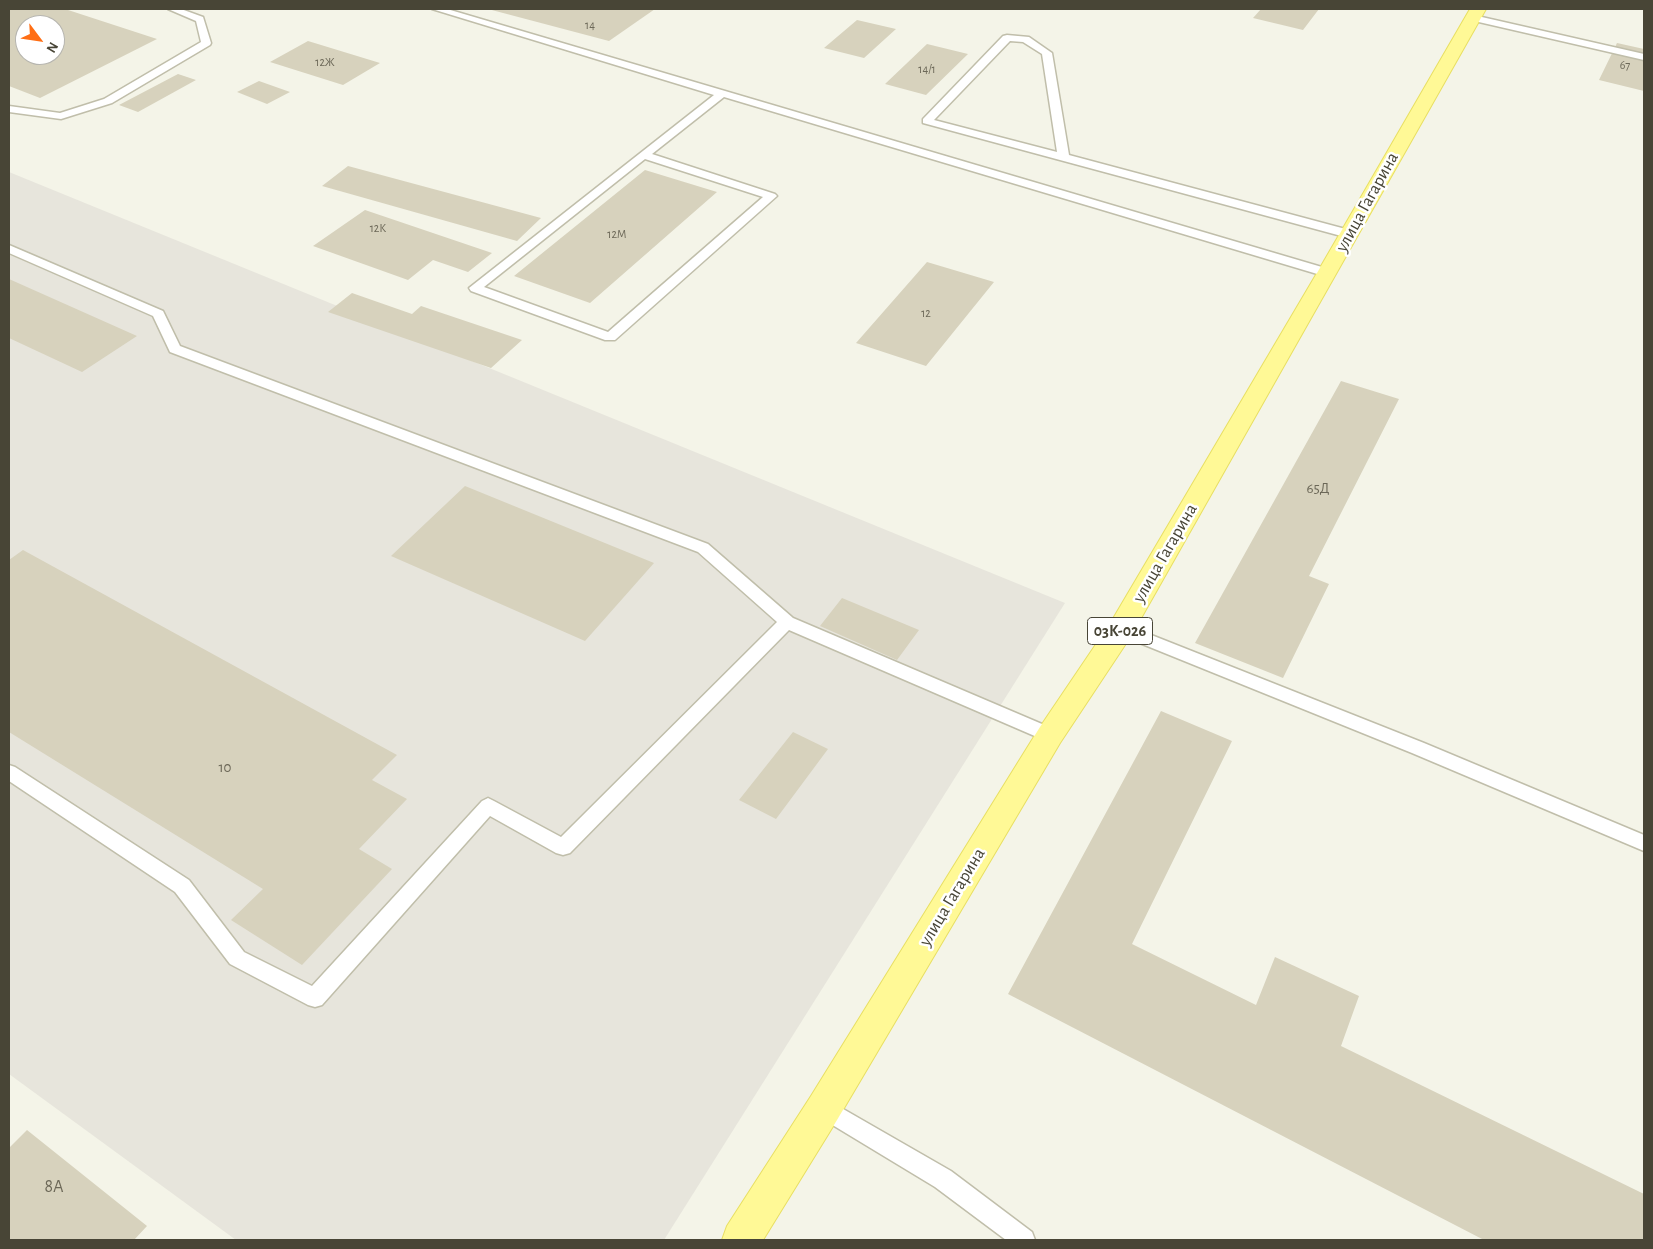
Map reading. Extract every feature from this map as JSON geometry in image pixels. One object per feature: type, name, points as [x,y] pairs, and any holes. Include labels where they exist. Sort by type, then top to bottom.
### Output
[{"type":"main road","name":"улица Гагарина","points":[[741,1240],[824,1108],[1050,735],[1121,629],[1328,273],[1348,234],[1475,14]]},
{"type":"lane","points":[[9,109],[61,116],[108,101],[206,43],[200,19],[173,9]]},
{"type":"lane","points":[[437,9],[1328,273]]},
{"type":"lane","points":[[1475,14],[1644,56]]},
{"type":"lane","points":[[1063,156],[1047,53],[1025,39],[1007,38],[927,120],[1348,234]]},
{"type":"lane","points":[[643,155],[771,196],[610,337],[475,288],[514,258],[643,155],[722,93]]},
{"type":"lane","points":[[9,249],[158,314],[175,350],[703,548],[787,622],[1050,735]]},
{"type":"lane","points":[[9,772],[182,886],[238,958],[315,998],[488,806],[563,848],[787,622]]},
{"type":"lane","points":[[1121,629],[1418,748],[1644,843]]},
{"type":"lane","points":[[824,1108],[943,1179],[1024,1240]]},
{"type":"shaded area","points":[[9,172],[1065,603],[664,1240],[236,1240],[9,1074]]},
{"type":"building","points":[[9,9],[65,9],[157,39],[40,98],[9,86]]},
{"type":"building","points":[[488,9],[655,9],[609,41]]},
{"type":"building","points":[[1261,9],[1319,9],[1303,30],[1253,18]]},
{"type":"building","points":[[857,20],[896,29],[864,58],[824,48]]},
{"type":"building","points":[[308,41],[380,63],[343,85],[270,62]]},
{"type":"building","points":[[1617,43],[1644,49],[1644,91],[1599,80]]},
{"type":"building","points":[[927,44],[968,54],[926,95],[885,84]]},
{"type":"building","points":[[178,74],[196,80],[138,112],[119,105]]},
{"type":"building","points":[[259,81],[290,92],[267,104],[237,92]]},
{"type":"building","points":[[348,166],[541,218],[517,241],[322,186]]},
{"type":"building","points":[[645,170],[717,192],[590,303],[514,276]]},
{"type":"building","points":[[365,210],[492,253],[468,272],[433,260],[408,280],[313,246]]},
{"type":"building","points":[[927,262],[994,282],[926,366],[856,343]]},
{"type":"building","points":[[9,279],[137,336],[82,372],[9,338]]},
{"type":"building","points":[[352,293],[412,314],[421,306],[522,340],[491,368],[328,312]]},
{"type":"building","points":[[1341,381],[1399,399],[1309,576],[1329,584],[1283,678],[1195,643]]},
{"type":"building","points":[[465,486],[654,563],[585,641],[391,556]]},
{"type":"building","points":[[23,550],[397,755],[372,780],[407,799],[359,849],[392,869],[302,965],[231,920],[263,889],[9,732],[9,560]]},
{"type":"building","points":[[842,598],[919,630],[897,660],[820,626]]},
{"type":"building","points":[[1161,711],[1232,741],[1132,944],[1256,1005],[1275,957],[1359,996],[1341,1046],[1644,1194],[1644,1240],[1484,1240],[1008,994]]},
{"type":"building","points":[[793,732],[828,749],[776,819],[739,800]]},
{"type":"building","points":[[27,1130],[147,1226],[134,1240],[9,1240],[9,1148]]}]
